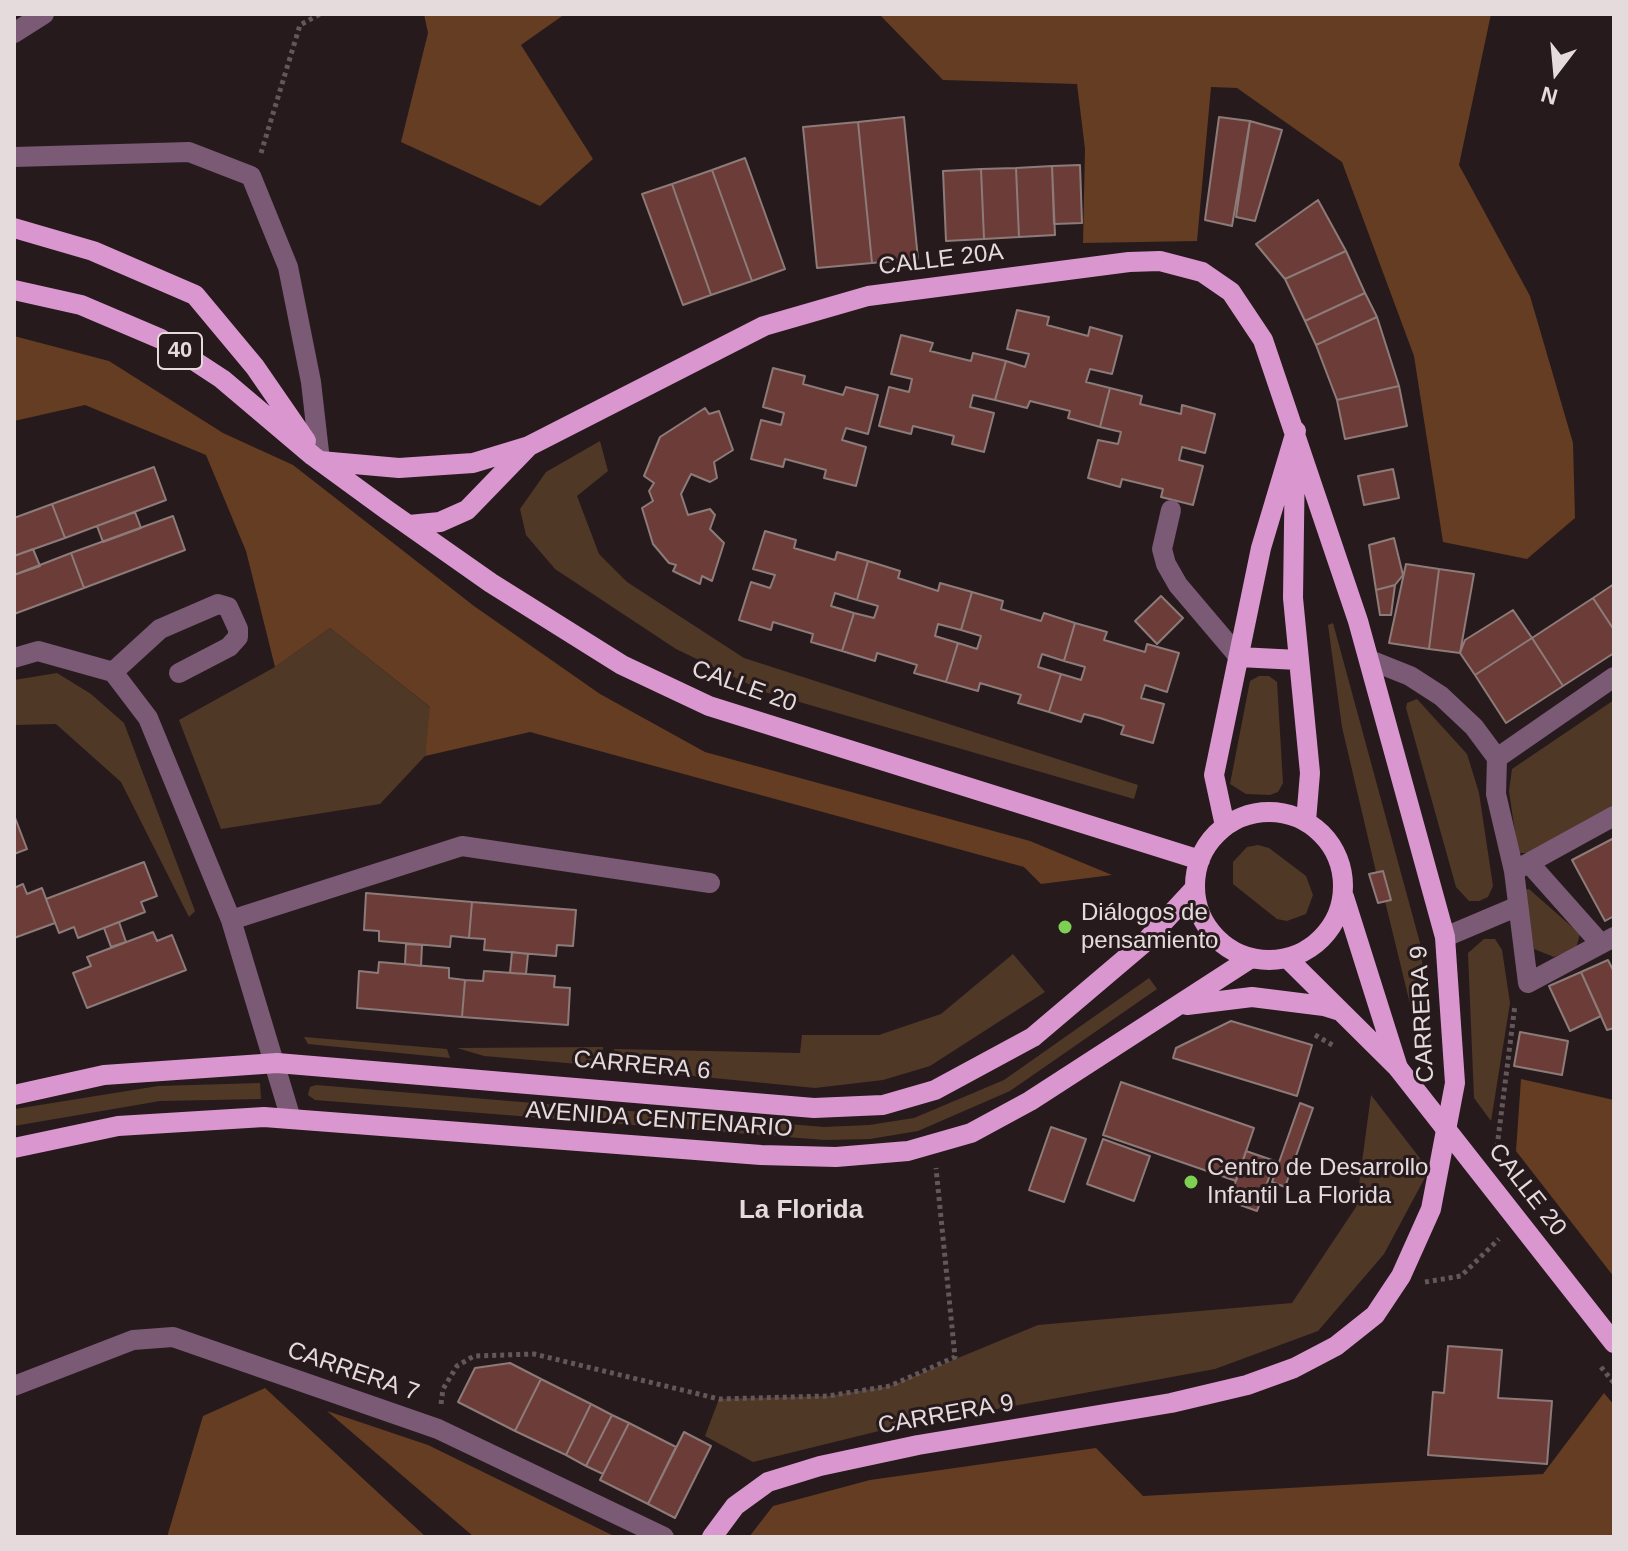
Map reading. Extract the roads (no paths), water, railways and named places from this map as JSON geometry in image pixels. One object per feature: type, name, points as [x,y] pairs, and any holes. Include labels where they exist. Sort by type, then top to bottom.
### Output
[{"type":"main road","points":[[14,228],[93,251],[195,295],[255,367],[320,461],[433,467],[473,463],[529,446]]},
{"type":"main road","name":"CALLE 20A","points":[[529,446],[764,326],[868,296],[1129,262],[1160,261],[1202,272],[1231,292],[1263,340],[1296,431]]},
{"type":"main road","name":"40","points":[[14,290],[81,305],[161,339],[222,379],[320,461]]},
{"type":"main road","points":[[1225,826],[1214,775],[1261,548],[1296,431]]},
{"type":"main road","points":[[1296,431],[1293,598],[1310,773],[1306,821]]},
{"type":"main road","name":"CARRERA 9","points":[[712,1537],[735,1506],[768,1482],[918,1445],[1171,1403],[1247,1385],[1294,1368],[1336,1346],[1375,1315],[1401,1276],[1431,1209],[1455,1083],[1445,937],[1370,660],[1296,431]]},
{"type":"main road","points":[[409,525],[440,522],[467,510],[529,446]]},
{"type":"main road","name":"CALLE 20","points":[[320,461],[491,583],[622,665],[709,706],[1200,860]]},
{"type":"main road","points":[[1239,657],[1298,660]]},
{"type":"main road","points":[[1279,812],[1306,821],[1328,840],[1341,867],[1343,896],[1334,924],[1314,946],[1287,958],[1251,958],[1229,948],[1211,932],[1199,911],[1195,888],[1200,860],[1210,841],[1225,826],[1251,814],[1279,812]]},
{"type":"main road","name":"CARRERA 6","points":[[14,1095],[104,1075],[277,1063],[814,1108],[883,1105],[935,1090],[1033,1037],[1145,942],[1195,888]]},
{"type":"main road","name":"CALLE 20","points":[[1343,896],[1398,1068]]},
{"type":"main road","name":"AVENIDA CENTENARIO","points":[[14,1148],[118,1126],[264,1117],[776,1155],[836,1157],[908,1151],[971,1133],[1030,1101],[1251,958]]},
{"type":"main road","name":"CALLE 20","points":[[1287,958],[1398,1068],[1614,1343]]},
{"type":"main road","points":[[1179,1005],[1252,997],[1324,1006],[1340,1011]]},
{"type":"street","points":[[14,33],[44,14]]},
{"type":"street","points":[[14,157],[189,152],[251,176],[288,267],[311,382],[320,461]]},
{"type":"street","points":[[1171,510],[1162,549],[1166,564],[1178,585],[1239,657]]},
{"type":"street","points":[[113,672],[160,629],[218,604],[228,607],[238,629],[238,637],[229,647],[179,673]]},
{"type":"street","points":[[14,658],[38,651],[113,672],[148,718],[231,920],[277,1063],[291,1119]]},
{"type":"street","points":[[1370,660],[1410,676],[1441,696],[1474,727],[1497,758],[1496,794],[1522,867],[1516,907],[1528,983],[1608,941],[1522,867]]},
{"type":"street","points":[[1497,758],[1614,677]]},
{"type":"street","points":[[1522,867],[1614,816]]},
{"type":"street","points":[[231,920],[462,846],[710,883]]},
{"type":"street","points":[[1445,937],[1516,907]]},
{"type":"street","name":"CARRERA 7","points":[[14,1386],[133,1340],[173,1337],[438,1429],[664,1537]]},
{"type":"place","name":"Diálogos de pensamiento","points":[[1065,927]]},
{"type":"place","name":"Centro de Desarrollo Infantil La Florida","points":[[1191,1182]]},
{"type":"district","name":"La Florida","points":[[801,1211]]}]
